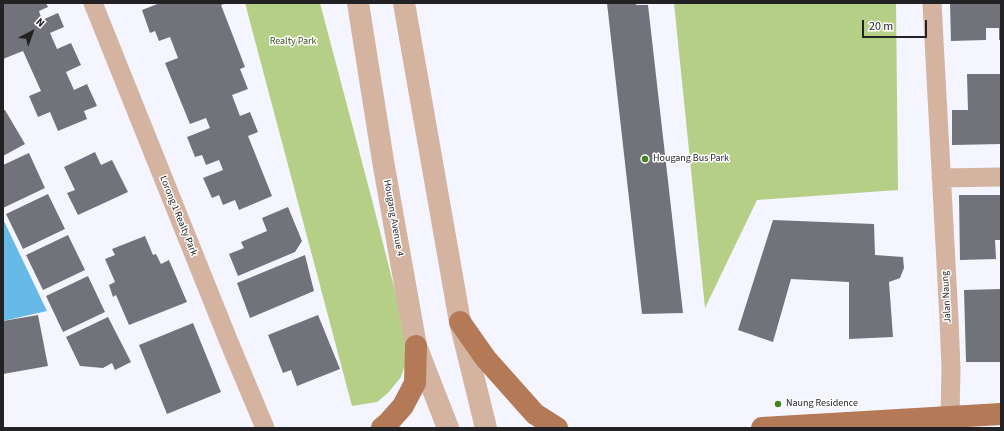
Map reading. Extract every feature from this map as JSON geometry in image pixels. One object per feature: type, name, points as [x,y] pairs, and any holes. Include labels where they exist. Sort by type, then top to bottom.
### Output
[{"type":"main road","points":[[460,322],[486,359],[535,414],[558,428]]},
{"type":"main road","points":[[382,428],[403,406],[415,383],[416,346]]},
{"type":"main road","points":[[762,428],[1001,414]]},
{"type":"street","name":"Lorong 1 Realty Park","points":[[93,3],[265,428]]},
{"type":"street","name":"Hougang Avenue 4","points":[[358,3],[382,161],[416,346],[448,428]]},
{"type":"street","points":[[404,3],[460,322],[486,428]]},
{"type":"street","name":"Jalan Naung","points":[[932,3],[950,364],[950,417]]},
{"type":"street","points":[[941,178],[1001,177]]},
{"type":"green space","name":"Realty Park","points":[[245,3],[320,3],[408,342],[405,365],[401,377],[388,393],[377,402],[352,406]]},
{"type":"green space","points":[[674,3],[896,3],[898,190],[757,200],[705,308]]},
{"type":"water","points":[[3,219],[47,311],[3,321]]},
{"type":"building","points":[[3,3],[46,3],[48,7],[39,11],[42,20],[58,13],[64,27],[50,33],[57,49],[71,43],[81,65],[66,72],[74,90],[87,84],[97,106],[84,111],[87,119],[58,131],[50,112],[38,117],[29,96],[41,91],[23,51],[3,59]]},
{"type":"building","points":[[160,3],[227,3],[221,5],[245,67],[240,69],[248,89],[232,95],[240,116],[250,112],[258,132],[248,136],[272,196],[239,210],[235,200],[223,205],[219,195],[212,198],[203,178],[223,170],[219,160],[206,165],[202,155],[195,157],[187,137],[210,128],[206,118],[190,124],[165,63],[178,58],[170,37],[159,41],[155,31],[150,33],[142,10]]},
{"type":"building","name":"Hougang Bus Park","points":[[607,3],[636,3],[636,5],[648,5],[683,313],[642,314]]},
{"type":"building","points":[[950,3],[1001,3],[1001,40],[999,40],[999,28],[986,28],[986,40],[951,41]]},
{"type":"building","points":[[967,74],[1001,74],[1001,144],[952,145],[952,110],[968,110]]},
{"type":"building","points":[[3,110],[5,110],[25,144],[3,156]]},
{"type":"building","points":[[95,152],[101,165],[112,160],[128,192],[78,215],[67,193],[75,190],[64,167]]},
{"type":"building","points":[[29,153],[45,188],[3,208],[3,165]]},
{"type":"building","points":[[48,194],[65,229],[23,249],[6,214]]},
{"type":"building","points":[[959,195],[1001,195],[1001,240],[995,240],[996,259],[960,260]]},
{"type":"building","points":[[288,207],[302,241],[295,252],[238,276],[229,254],[244,248],[241,242],[267,231],[262,218]]},
{"type":"building","points":[[773,220],[874,224],[875,255],[903,257],[904,268],[900,278],[889,282],[893,337],[849,339],[849,282],[791,279],[773,342],[738,330]]},
{"type":"building","points":[[68,235],[85,270],[43,290],[26,255]]},
{"type":"building","points":[[145,236],[153,255],[156,254],[161,264],[169,260],[187,302],[129,325],[116,295],[113,297],[109,285],[115,282],[105,259],[115,255],[112,249]]},
{"type":"building","points":[[305,255],[314,291],[250,318],[237,283]]},
{"type":"building","points":[[88,276],[105,312],[63,332],[46,296]]},
{"type":"building","points":[[1001,289],[1001,362],[966,362],[964,290]]},
{"type":"building","points":[[38,315],[48,366],[3,374],[3,321]]},
{"type":"building","points":[[318,315],[340,369],[297,386],[291,370],[283,373],[268,335]]},
{"type":"building","points":[[108,317],[131,362],[115,370],[112,363],[103,368],[80,366],[66,337]]},
{"type":"building","points":[[193,323],[221,392],[167,414],[139,345]]},
{"type":"place","name":"Hougang Bus Park","points":[[645,159]]},
{"type":"place","name":"Naung Residence","points":[[778,404]]}]
